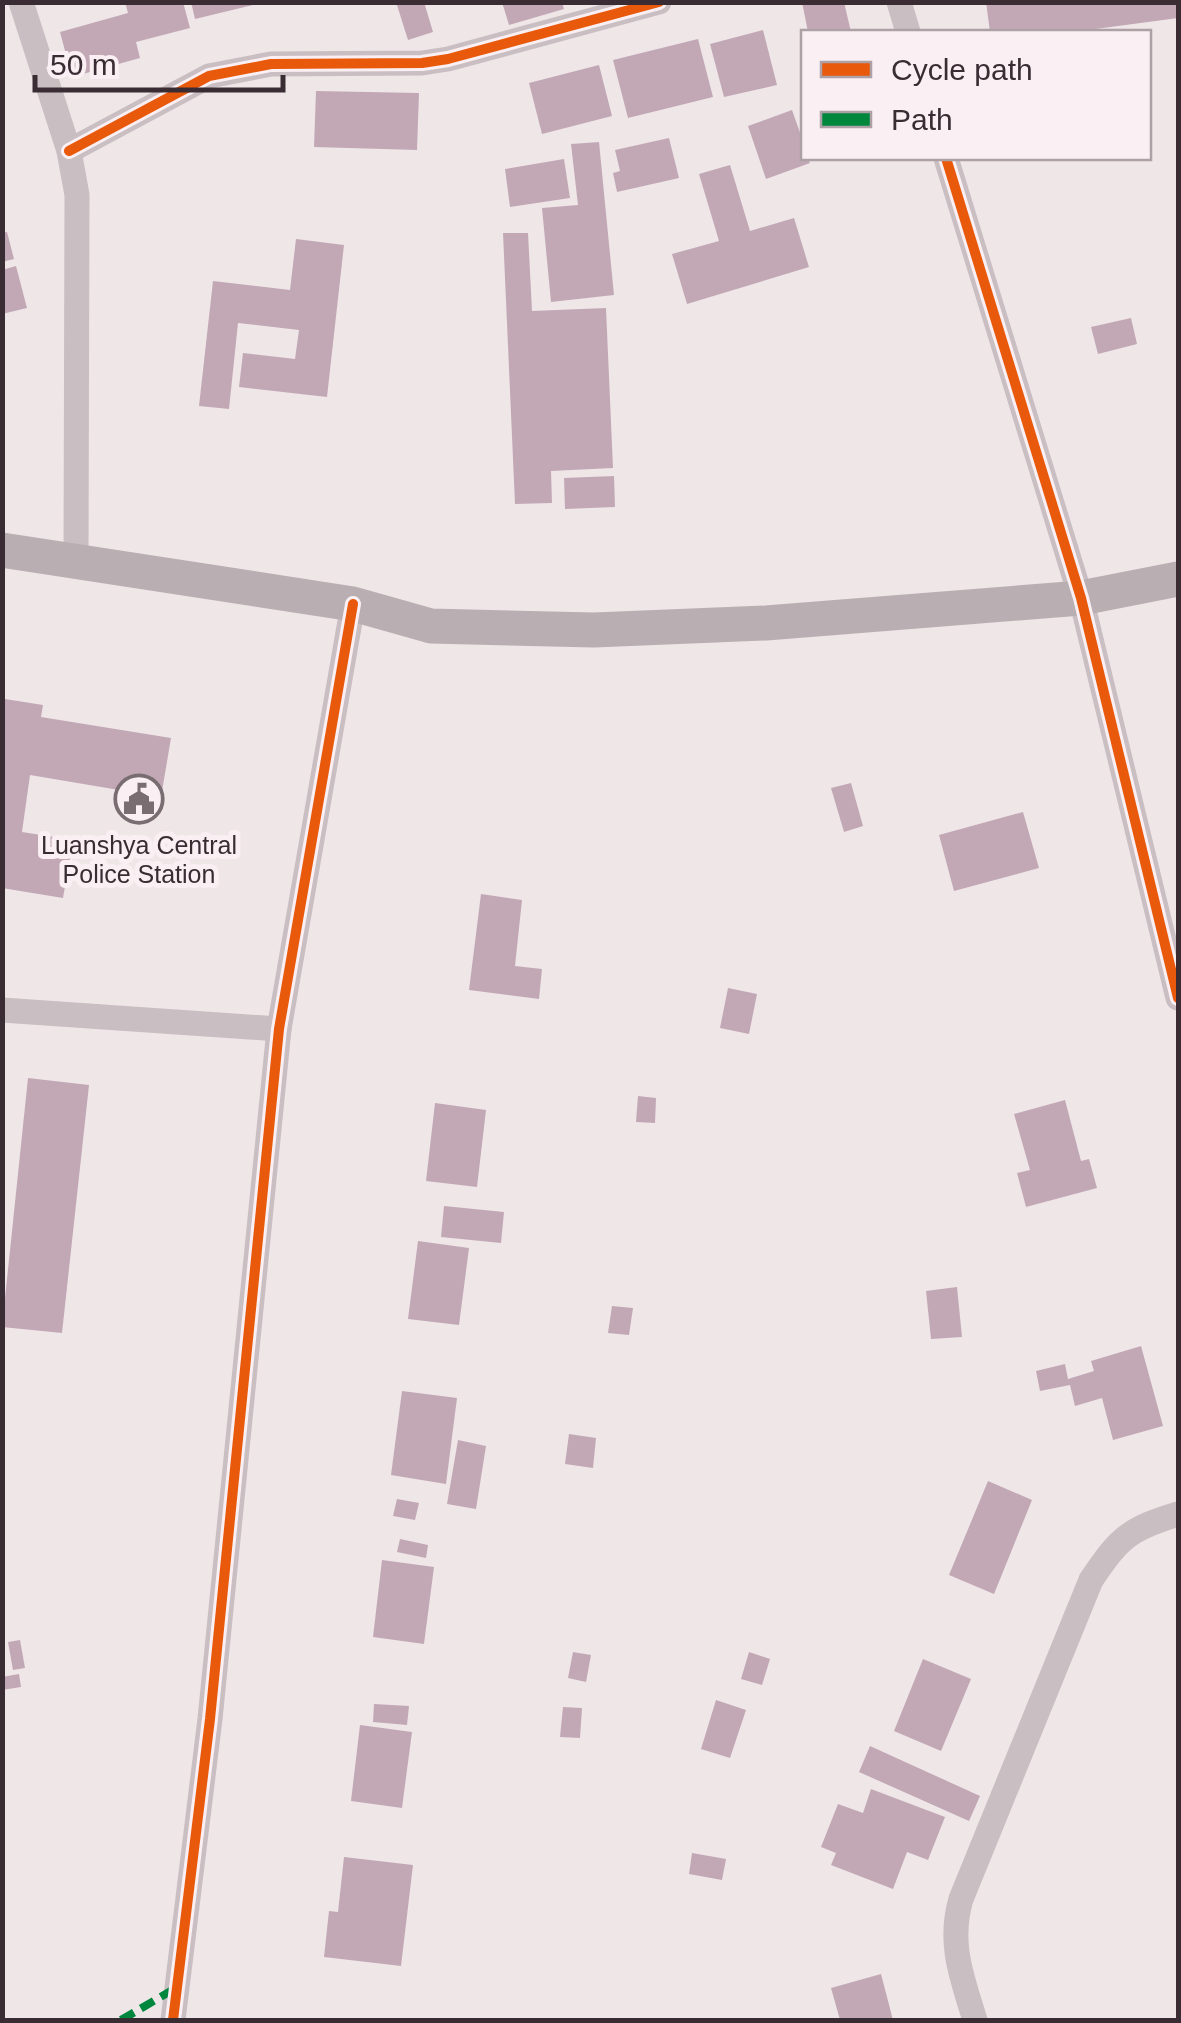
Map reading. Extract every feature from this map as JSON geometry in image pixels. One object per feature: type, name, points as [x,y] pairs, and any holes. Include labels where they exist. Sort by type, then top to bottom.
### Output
[{"type":"main road","points":[[2,550],[353,604],[431,626],[594,630],[766,623],[1081,598],[1178,579]]},
{"type":"street","points":[[20,2],[69,151],[77,196],[76,564]]},
{"type":"street","points":[[69,151],[209,76],[270,64],[448,60],[659,2]]},
{"type":"street","points":[[898,2],[907,30]]},
{"type":"street","points":[[947,160],[1081,598],[1178,998]]},
{"type":"street","points":[[173,2020],[210,1719],[279,1029],[353,604]]},
{"type":"street","points":[[2,1010],[279,1029]]},
{"type":"street","points":[[975,2020],[955,1952],[954,1922],[961,1899],[1091,1580],[1112,1548],[1138,1526],[1178,1514]]},
{"type":"building","points":[[125,2],[183,2],[190,28],[136,42],[140,58],[72,77],[60,32],[128,13]]},
{"type":"building","points":[[191,2],[257,2],[257,4],[195,19]]},
{"type":"building","points":[[396,2],[424,2],[433,32],[408,40]]},
{"type":"building","points":[[502,2],[562,2],[564,9],[509,25]]},
{"type":"building","points":[[802,2],[844,2],[851,30],[808,30]]},
{"type":"building","points":[[986,2],[1178,2],[1178,18],[1088,30],[990,30]]},
{"type":"building","points":[[763,30],[777,85],[724,97],[710,44]]},
{"type":"building","points":[[698,39],[713,97],[628,118],[613,60]]},
{"type":"building","points":[[599,65],[612,116],[542,134],[529,83]]},
{"type":"building","points":[[316,91],[419,93],[417,150],[314,147]]},
{"type":"building","points":[[792,110],[801,136],[801,160],[810,163],[766,179],[748,126]]},
{"type":"building","points":[[669,138],[679,178],[617,192],[613,173],[620,171],[615,150]]},
{"type":"building","points":[[599,142],[614,295],[551,302],[542,208],[578,205],[571,144]]},
{"type":"building","points":[[564,159],[570,198],[510,207],[505,169]]},
{"type":"building","points":[[730,165],[750,231],[794,218],[809,267],[687,304],[672,254],[719,241],[699,174]]},
{"type":"building","points":[[7,232],[14,259],[2,262],[2,233]]},
{"type":"building","points":[[503,233],[528,233],[532,311],[606,308],[613,468],[551,471],[552,503],[515,504]]},
{"type":"building","points":[[296,239],[344,245],[327,397],[239,387],[243,353],[295,359],[299,330],[238,323],[229,409],[199,406],[213,281],[290,290]]},
{"type":"building","points":[[16,266],[27,308],[2,314],[2,270]]},
{"type":"building","points":[[1131,318],[1137,344],[1098,354],[1091,327]]},
{"type":"building","points":[[614,476],[615,507],[565,509],[564,478]]},
{"type":"building","name":"Luanshya Central Police Station","points":[[5,699],[43,705],[41,717],[171,738],[158,815],[116,809],[119,790],[30,775],[22,832],[73,840],[63,898],[2,888]]},
{"type":"building","points":[[851,783],[863,826],[844,832],[831,788]]},
{"type":"building","points":[[1023,812],[1039,868],[954,891],[939,835]]},
{"type":"building","points":[[481,894],[522,900],[515,966],[542,969],[539,999],[469,990]]},
{"type":"building","points":[[728,988],[757,994],[749,1034],[720,1028]]},
{"type":"building","points":[[28,1078],[89,1085],[62,1333],[2,1327]]},
{"type":"building","points":[[638,1096],[656,1098],[655,1123],[636,1122]]},
{"type":"building","points":[[1065,1100],[1081,1161],[1089,1159],[1097,1188],[1026,1207],[1017,1173],[1030,1170],[1014,1114]]},
{"type":"building","points":[[435,1103],[486,1110],[477,1187],[426,1181]]},
{"type":"building","points":[[444,1206],[504,1212],[501,1243],[441,1237]]},
{"type":"building","points":[[418,1241],[469,1248],[459,1325],[408,1319]]},
{"type":"building","points":[[957,1287],[962,1337],[931,1339],[926,1291]]},
{"type":"building","points":[[612,1306],[633,1308],[629,1335],[608,1333]]},
{"type":"building","points":[[1141,1346],[1163,1426],[1113,1440],[1102,1398],[1075,1406],[1070,1385],[1040,1391],[1036,1371],[1065,1364],[1068,1379],[1094,1371],[1091,1361]]},
{"type":"building","points":[[402,1391],[457,1398],[446,1484],[391,1475]]},
{"type":"building","points":[[569,1434],[596,1438],[593,1468],[565,1464]]},
{"type":"building","points":[[458,1440],[486,1446],[476,1509],[447,1504]]},
{"type":"building","points":[[988,1481],[1032,1500],[994,1594],[949,1575]]},
{"type":"building","points":[[397,1499],[419,1503],[415,1520],[393,1516]]},
{"type":"building","points":[[400,1539],[428,1545],[426,1558],[397,1552]]},
{"type":"building","points":[[382,1560],[434,1567],[424,1644],[373,1637]]},
{"type":"building","points":[[20,1640],[25,1668],[13,1670],[8,1642]]},
{"type":"building","points":[[573,1652],[591,1655],[586,1682],[568,1678]]},
{"type":"building","points":[[749,1652],[770,1659],[762,1685],[741,1679]]},
{"type":"building","points":[[923,1659],[971,1679],[941,1751],[894,1731]]},
{"type":"building","points":[[19,1674],[21,1687],[2,1690],[2,1677]]},
{"type":"building","points":[[716,1700],[746,1710],[730,1758],[701,1749]]},
{"type":"building","points":[[374,1704],[409,1706],[407,1725],[373,1722]]},
{"type":"building","points":[[563,1707],[582,1708],[580,1738],[560,1737]]},
{"type":"building","points":[[360,1725],[412,1732],[402,1808],[351,1801]]},
{"type":"building","points":[[870,1746],[980,1796],[969,1821],[859,1772]]},
{"type":"building","points":[[871,1789],[945,1817],[928,1860],[907,1852],[893,1889],[831,1865],[836,1853],[821,1847],[838,1804],[863,1813]]},
{"type":"building","points":[[692,1853],[726,1859],[722,1880],[689,1874]]},
{"type":"building","points":[[344,1857],[413,1865],[401,1966],[324,1957],[329,1911],[338,1912]]},
{"type":"building","points":[[881,1974],[893,2020],[840,2020],[831,1988]]},
{"type":"marked path","points":[[121,2020],[176,1988]]},
{"type":"cycle path","points":[[69,151],[209,76],[271,64],[422,63],[448,59],[659,2]]},
{"type":"cycle path","points":[[947,160],[1081,598],[1178,998]]},
{"type":"cycle path","points":[[173,2020],[210,1719],[279,1029],[353,604]]},
{"type":"place","name":"Luanshya Central Police Station","points":[[139,799]]}]
